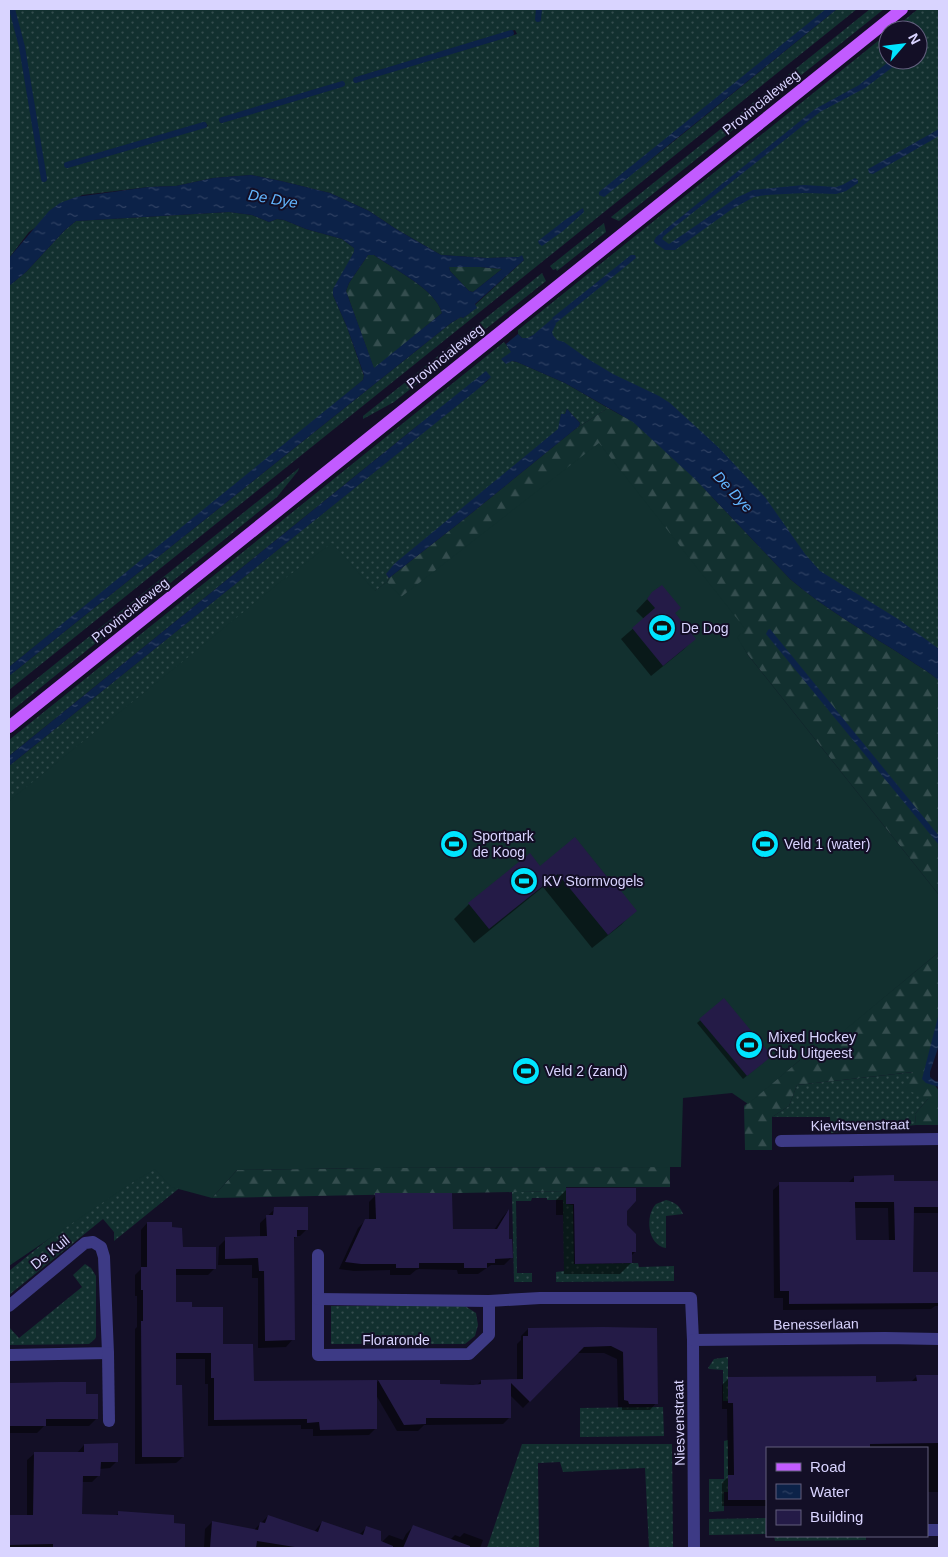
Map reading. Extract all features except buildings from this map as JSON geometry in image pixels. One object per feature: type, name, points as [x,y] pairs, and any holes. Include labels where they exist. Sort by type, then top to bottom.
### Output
[{"type":"main road","name":"Provincialeweg","points":[[9,728],[902,9]]},
{"type":"street","name":"Kievitsvenstraat","points":[[781,1141],[939,1139]]},
{"type":"street","name":"De Kuil","points":[[9,1306],[85,1243],[93,1242],[101,1247],[104,1258],[108,1353],[108,1421]]},
{"type":"street","name":"Floraronde","points":[[318,1255],[318,1355],[469,1354],[489,1335],[489,1301]]},
{"type":"street","name":"Niesvenstraat","points":[[489,1301],[540,1298],[691,1298],[694,1548]]},
{"type":"street","points":[[318,1299],[489,1301]]},
{"type":"street","name":"Benesserlaan","points":[[693,1340],[939,1339]]},
{"type":"street","points":[[9,1355],[108,1353]]},
{"type":"green space","points":[[9,9],[831,9],[636,172],[837,9],[857,9],[9,690],[9,676],[451,323],[461,317],[463,318],[476,308],[475,305],[524,260],[522,256],[487,258],[441,255],[369,211],[330,193],[251,175],[213,178],[176,186],[149,187],[82,195],[29,232],[9,258]],"holes":[[[515,30],[517,34],[356,82],[354,78]],[[341,83],[342,86],[221,123],[219,119]],[[205,122],[208,126],[70,167],[69,163]]]},
{"type":"green space","points":[[870,9],[884,9],[619,221],[611,217]]},
{"type":"green space","points":[[918,9],[939,9],[939,665],[786,563],[533,335],[528,338],[522,338],[518,334],[518,330],[878,41],[878,70],[928,70],[928,20],[904,20]]},
{"type":"green space","points":[[229,212],[252,215],[269,222],[277,219],[284,220],[306,229],[342,239],[354,248],[354,252],[333,295],[347,327],[364,376],[363,380],[296,437],[9,667],[9,286],[26,272],[65,230],[76,221]]},
{"type":"green space","points":[[604,223],[606,232],[557,271],[556,269],[553,270],[550,266]]},
{"type":"green space","points":[[368,255],[374,255],[413,280],[432,296],[442,313],[374,369],[346,291],[349,283]]},
{"type":"green space","points":[[449,267],[502,269],[473,292],[469,291],[450,271]]},
{"type":"green space","points":[[542,273],[546,281],[394,402],[363,419],[363,416]]},
{"type":"green space","points":[[504,342],[511,351],[512,361],[565,383],[608,408],[574,430],[580,423],[567,409],[565,414],[561,414],[559,429],[386,574],[389,578],[387,582],[375,591],[9,817],[9,766],[491,378],[417,426],[9,756],[9,740]]},
{"type":"green space","points":[[608,408],[633,422],[657,443],[695,479],[790,579],[833,611],[924,669],[939,681],[939,895],[748,655],[736,637],[746,629],[549,777],[375,591],[574,430]]},
{"type":"green space","name":"Sportpark de Koog","points":[[599,443],[746,630],[737,637],[748,655],[939,895],[939,952],[822,1049],[800,1060],[748,1104],[732,1093],[683,1098],[681,1167],[237,1170],[212,1198],[171,1187],[155,1169],[9,1266],[9,801],[279,583],[332,543],[375,591],[387,582],[401,597]]},
{"type":"green space","points":[[299,468],[277,497],[9,713],[9,701]]},
{"type":"green space","points":[[939,952],[939,1029],[927,1074],[939,1091],[939,1125],[916,1125],[915,1114],[928,1099],[905,1089],[913,1072],[797,1085],[789,1106],[772,1117],[772,1150],[745,1150],[744,1106],[800,1060],[822,1048]]},
{"type":"green space","points":[[334,1007],[198,1173],[114,1241],[114,1232],[103,1219],[9,1295],[9,1271]]},
{"type":"green space","points":[[914,1072],[928,1099],[915,1114],[916,1125],[831,1133],[830,1117],[772,1117],[789,1106],[797,1085]]},
{"type":"green space","points":[[670,1167],[670,1187],[566,1187],[566,1191],[212,1198],[237,1170]]},
{"type":"green space","points":[[566,1191],[566,1204],[573,1205],[574,1264],[638,1263],[639,1267],[674,1266],[674,1281],[556,1282],[556,1272],[564,1271],[563,1200],[532,1198],[531,1201],[516,1201],[517,1273],[532,1273],[532,1282],[514,1282],[512,1192]]},
{"type":"green space","points":[[666,1200],[677,1205],[683,1214],[666,1216],[666,1248],[660,1246],[655,1241],[649,1222],[652,1209],[656,1204]]},
{"type":"green space","points":[[85,1264],[91,1268],[96,1276],[95,1339],[89,1344],[9,1345],[9,1327],[19,1338],[82,1287],[73,1275]]},
{"type":"green space","points":[[331,1306],[465,1306],[476,1313],[478,1325],[475,1336],[465,1344],[331,1344]]},
{"type":"green space","points":[[728,1357],[728,1401],[723,1401],[723,1370],[708,1368],[714,1359]]},
{"type":"green space","points":[[663,1407],[664,1436],[580,1437],[580,1408]]},
{"type":"green space","points":[[728,1440],[728,1492],[724,1492],[724,1511],[709,1512],[709,1479],[724,1479],[724,1441]]},
{"type":"green space","points":[[522,1444],[672,1444],[673,1548],[649,1548],[645,1468],[563,1472],[560,1462],[538,1463],[539,1548],[487,1548]]},
{"type":"green space","points":[[766,1518],[766,1534],[709,1535],[709,1519]]},
{"type":"green space","points":[[774,1537],[866,1537],[866,1540],[775,1541]]},
{"type":"water","points":[[826,9],[837,9],[604,197],[599,195],[599,192]]},
{"type":"water","points":[[878,70],[889,70],[865,88],[820,112],[662,239],[669,244],[736,198],[753,190],[804,185],[836,187],[855,178],[858,180],[858,183],[846,191],[836,194],[805,193],[754,197],[732,209],[675,250],[665,250],[655,243],[656,237],[815,109],[859,85]]},
{"type":"water","points":[[939,129],[939,136],[873,174],[869,173],[868,169]]},
{"type":"water","name":"De Dye","points":[[251,175],[330,193],[369,211],[441,255],[487,258],[519,257],[522,255],[524,260],[475,304],[477,308],[463,318],[461,317],[451,323],[9,676],[9,667],[363,380],[364,375],[333,295],[333,289],[354,252],[354,248],[342,239],[306,229],[284,220],[277,219],[269,222],[252,215],[229,212],[76,221],[65,230],[26,272],[9,286],[9,258],[49,211],[60,203],[76,197],[149,187],[176,186],[213,178]],"holes":[[[368,255],[374,255],[413,280],[432,296],[442,313],[374,368],[346,291],[349,283]],[[449,267],[480,267],[502,269],[473,292],[469,291],[450,271]]]},
{"type":"water","points":[[583,208],[584,212],[563,231],[542,246],[539,244],[538,241]]},
{"type":"water","name":"De Dye","points":[[631,255],[635,255],[636,258],[555,322],[553,335],[557,340],[564,342],[613,374],[670,403],[719,448],[765,497],[805,554],[820,571],[898,619],[939,649],[939,681],[924,669],[833,611],[790,579],[695,479],[633,422],[565,383],[517,362],[512,361],[506,364],[501,359],[511,352],[506,344],[518,334],[522,338],[528,338],[552,319],[554,321],[552,318]]},
{"type":"water","points":[[486,371],[491,377],[478,389],[9,766],[9,756]]},
{"type":"water","points":[[567,409],[580,423],[579,426],[389,578],[386,574],[394,564],[558,429],[561,414],[565,414]]},
{"type":"water","points":[[770,629],[939,836],[939,845],[766,634]]},
{"type":"water","points":[[939,1013],[939,1045],[930,1077],[939,1082],[939,1087],[926,1083],[922,1079]]},
{"type":"waterway","points":[[12,9],[22,47],[44,179]]},
{"type":"waterway","points":[[538,19],[539,9]]},
{"type":"waterway","points":[[356,80],[511,33]]},
{"type":"waterway","points":[[222,120],[342,84]]},
{"type":"waterway","points":[[67,165],[204,125]]},
{"type":"place","name":"De Dog","points":[[662,628]]},
{"type":"place","name":"Sportpark de Koog","points":[[454,844]]},
{"type":"place","name":"Veld 1 (water)","points":[[765,844]]},
{"type":"place","name":"KV Stormvogels","points":[[524,881]]},
{"type":"place","name":"Mixed Hockey Club Uitgeest","points":[[749,1045]]},
{"type":"place","name":"Veld 2 (zand)","points":[[526,1071]]}]
